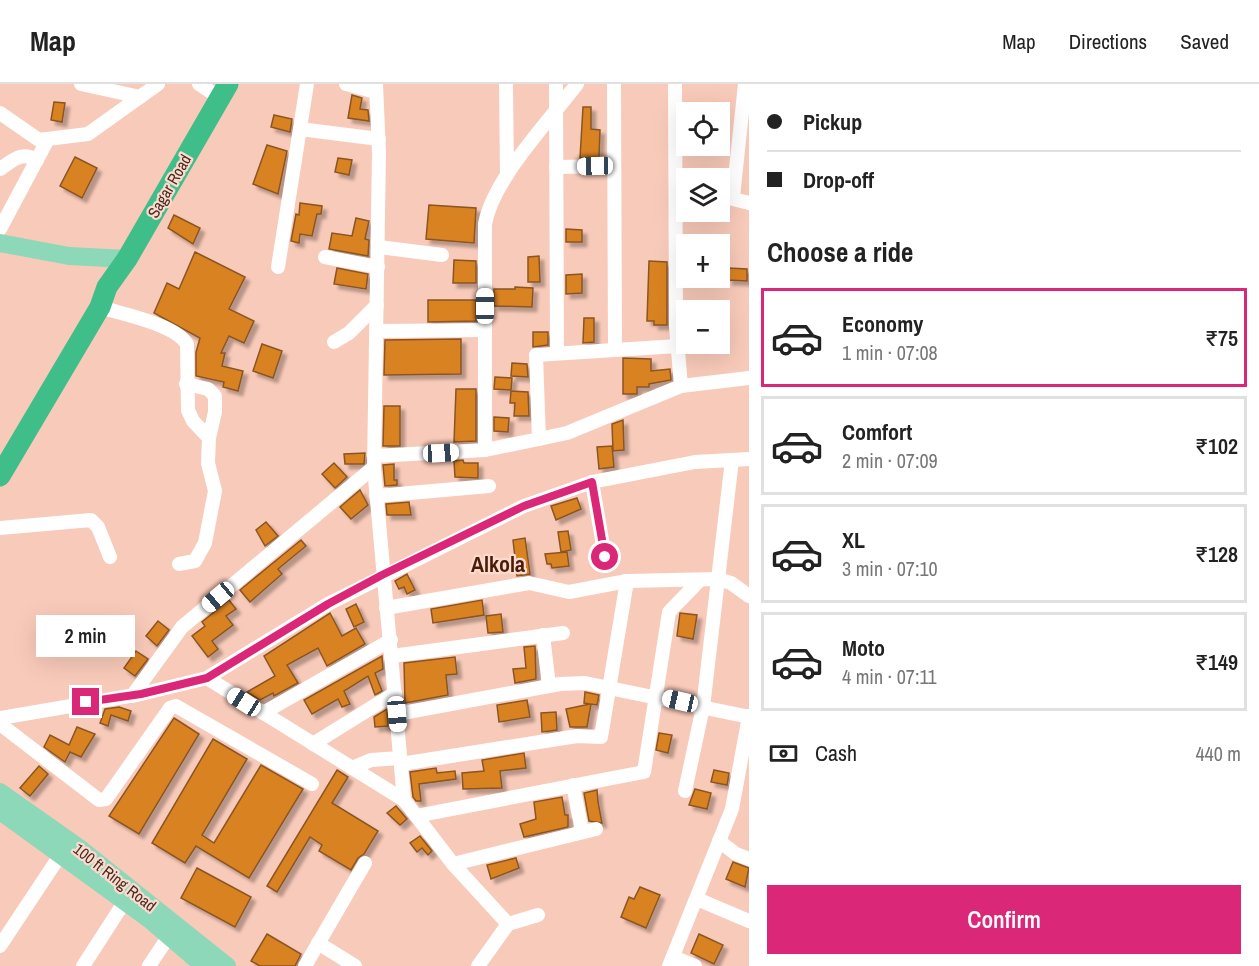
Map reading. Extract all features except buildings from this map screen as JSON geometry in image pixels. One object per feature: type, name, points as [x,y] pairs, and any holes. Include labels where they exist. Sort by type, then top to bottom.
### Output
[{"type":"highway","name":"Sagar Road","points":[[0,476],[224,91]]},
{"type":"highway","name":"Sagar Road","points":[[0,448],[93,296],[103,297]]},
{"type":"main road","points":[[0,243],[69,256],[127,259]]},
{"type":"main road","name":"100 ft Ring Road","points":[[0,792],[78,847],[226,966]]},
{"type":"main road","name":"100 ft Ring Road","points":[[0,812],[125,901],[204,966]]},
{"type":"street","points":[[81,84],[140,97]]},
{"type":"street","points":[[0,113],[39,140],[88,135],[158,84]]},
{"type":"street","points":[[199,84],[224,91]]},
{"type":"street","points":[[278,267],[307,84]]},
{"type":"street","points":[[346,84],[376,88],[379,139],[374,461],[382,575],[391,639],[404,800]]},
{"type":"street","points":[[506,84],[507,175]]},
{"type":"street","points":[[556,84],[557,353]]},
{"type":"street","points":[[485,450],[485,224],[487,211],[507,175],[578,84]]},
{"type":"street","points":[[614,84],[615,349]]},
{"type":"street","points":[[675,84],[680,168]]},
{"type":"street","points":[[730,177],[746,84]]},
{"type":"street","points":[[300,129],[379,139]]},
{"type":"street","points":[[0,229],[48,139]]},
{"type":"street","points":[[0,169],[21,155],[28,155],[37,160]]},
{"type":"street","points":[[556,167],[614,166]]},
{"type":"street","points":[[730,201],[749,203]]},
{"type":"street","points":[[679,300],[681,222]]},
{"type":"street","points":[[378,247],[442,255]]},
{"type":"street","points":[[325,257],[378,267]]},
{"type":"street","points":[[103,297],[183,338],[188,352],[186,384],[190,416],[209,438]]},
{"type":"street","points":[[334,342],[349,333],[377,305]]},
{"type":"street","points":[[377,331],[485,330]]},
{"type":"street","points":[[539,439],[536,355],[676,346]]},
{"type":"street","points":[[679,354],[681,386]]},
{"type":"street","points":[[132,696],[182,627],[374,461],[485,450],[567,433],[681,386],[749,378]]},
{"type":"street","points":[[179,564],[195,561],[205,543],[215,492],[208,463],[209,438],[215,412],[214,396],[208,389],[186,384]]},
{"type":"street","points":[[685,791],[703,707],[732,459]]},
{"type":"street","points":[[0,718],[132,696],[207,678],[328,604],[524,506],[592,482],[695,462],[749,459]]},
{"type":"street","points":[[592,482],[605,557]]},
{"type":"street","points":[[376,496],[489,486]]},
{"type":"street","points":[[0,528],[91,520],[98,527],[110,556]]},
{"type":"street","points":[[386,608],[529,583],[569,592],[627,582],[717,579],[731,583],[749,596]]},
{"type":"street","points":[[416,816],[644,772],[669,612],[700,580]]},
{"type":"street","points":[[352,768],[371,760],[400,761],[577,736],[601,737],[627,582]]},
{"type":"street","points":[[392,656],[563,633]]},
{"type":"street","points":[[543,635],[549,686]]},
{"type":"street","points":[[263,713],[391,639]]},
{"type":"street","points":[[207,678],[404,800],[453,864],[508,924]]},
{"type":"street","points":[[397,714],[549,686],[585,683],[749,716],[735,798],[671,961],[695,966]]},
{"type":"street","points":[[313,744],[395,693]]},
{"type":"street","points":[[0,724],[99,800],[106,800],[170,708],[176,706],[312,784]]},
{"type":"street","points":[[573,785],[582,831]]},
{"type":"street","points":[[453,864],[596,828]]},
{"type":"street","points":[[719,842],[736,854],[749,859]]},
{"type":"street","points":[[0,946],[61,854]]},
{"type":"street","points":[[305,966],[365,863]]},
{"type":"street","points":[[697,899],[749,921]]},
{"type":"street","points":[[83,966],[125,901]]},
{"type":"street","points":[[478,966],[508,924],[538,915]]},
{"type":"street","points":[[149,966],[169,936]]},
{"type":"street","points":[[318,944],[355,966]]},
{"type":"district","name":"Alkola","points":[[498,564]]},
{"type":"route","points":[[86,702],[141,694],[207,678],[328,604],[382,575],[524,506],[592,482],[605,557]]}]
